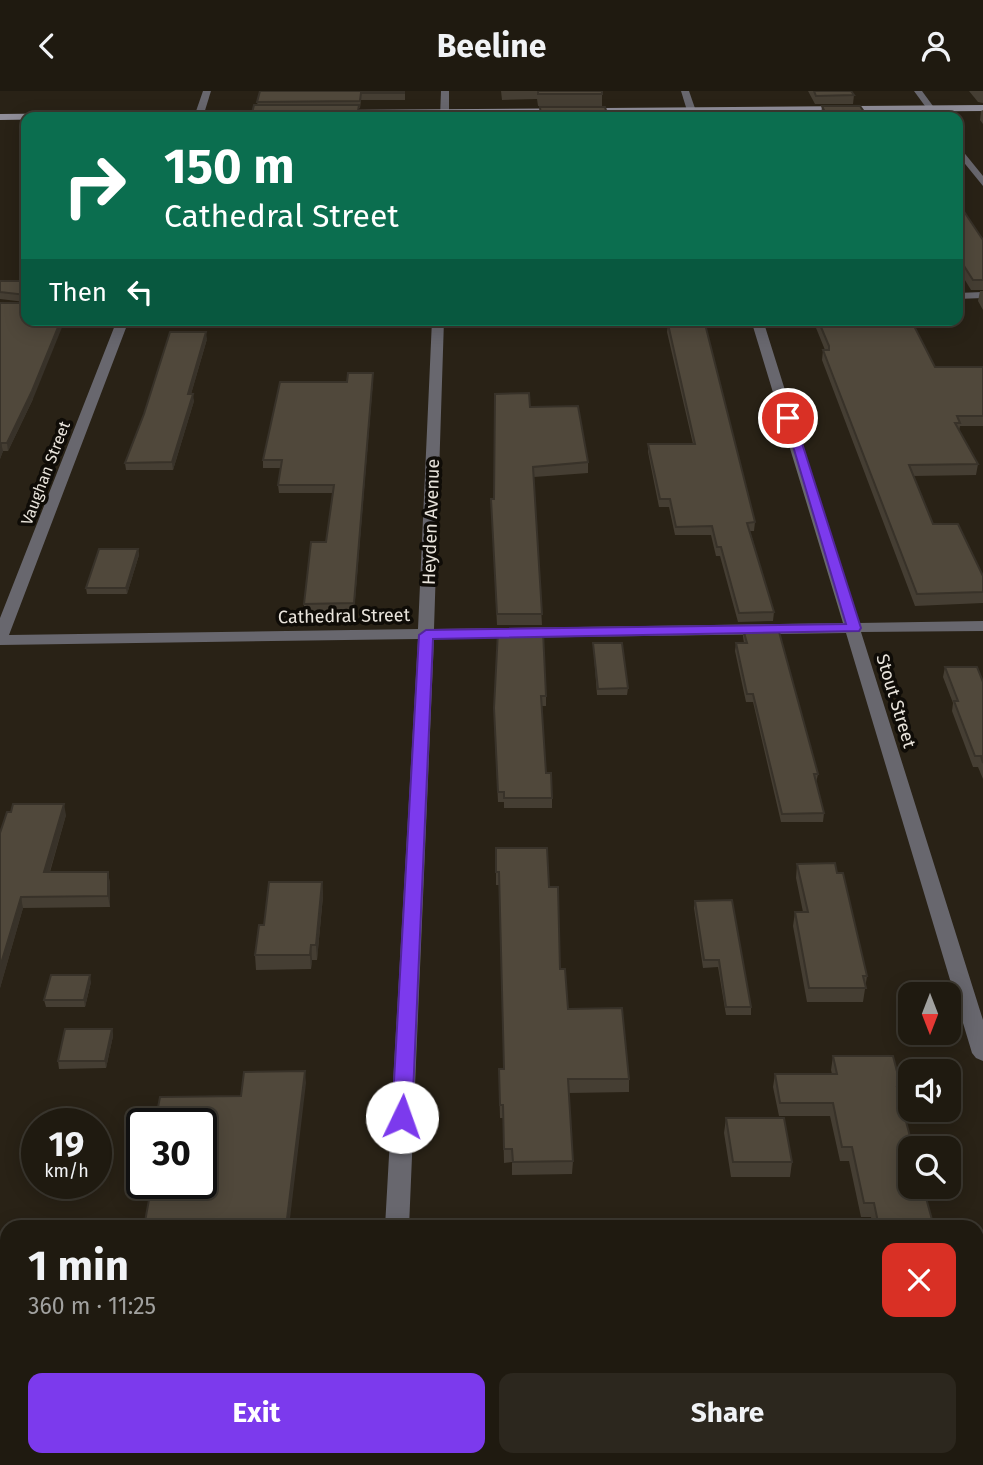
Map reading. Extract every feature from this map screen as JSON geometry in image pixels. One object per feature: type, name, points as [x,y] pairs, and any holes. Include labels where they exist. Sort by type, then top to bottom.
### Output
[{"type":"main road","points":[[944,112],[983,108]]},
{"type":"main road","points":[[0,117],[21,117]]},
{"type":"street","points":[[200,112],[207,91]]},
{"type":"street","points":[[445,91],[445,112]]},
{"type":"street","points":[[685,91],[692,112]]},
{"type":"street","points":[[918,91],[933,112]]},
{"type":"street","points":[[963,155],[983,183]]},
{"type":"street","points":[[963,296],[983,295]]},
{"type":"street","name":"Vaughan Street","points":[[0,639],[121,326]]},
{"type":"street","name":"Heyden Avenue","points":[[397,1220],[426,635],[438,326]]},
{"type":"street","name":"Stout Street","points":[[760,326],[983,1053]]},
{"type":"street","name":"Cathedral Street","points":[[0,639],[983,626]]},
{"type":"building","points":[[260,91],[404,93],[361,93],[360,101],[257,102]]},
{"type":"building","points":[[538,91],[602,91],[602,94],[538,94]]},
{"type":"building","points":[[814,91],[851,91],[854,95],[816,96]]},
{"type":"building","points":[[254,105],[359,105],[358,112],[252,112]]},
{"type":"building","points":[[822,106],[860,106],[864,112],[825,112]]},
{"type":"building","points":[[540,107],[605,107],[606,112],[540,112]]},
{"type":"building","points":[[963,210],[983,240],[983,280],[973,280],[963,264]]},
{"type":"building","points":[[0,281],[21,281],[21,294],[0,292]]},
{"type":"building","points":[[0,303],[21,303],[21,326],[59,326],[7,443],[1,443],[0,447]]},
{"type":"building","points":[[668,326],[706,326],[755,522],[747,523],[774,612],[739,613],[721,547],[717,547],[712,526],[676,527],[670,499],[660,499],[648,444],[695,444]]},
{"type":"building","points":[[821,326],[914,326],[935,367],[983,367],[983,416],[957,416],[960,423],[955,423],[978,464],[909,465],[933,524],[958,524],[983,576],[983,592],[917,594],[823,350],[829,350]]},
{"type":"building","points":[[170,332],[206,332],[188,394],[193,394],[172,462],[125,463],[144,414]]},
{"type":"building","points":[[348,373],[373,373],[354,603],[304,604],[311,542],[326,542],[334,485],[278,485],[282,460],[263,460],[280,382],[347,382]]},
{"type":"building","points":[[529,393],[530,407],[578,406],[588,462],[533,467],[542,614],[497,614],[491,499],[494,499],[495,394]]},
{"type":"building","points":[[99,549],[138,549],[126,588],[86,588]]},
{"type":"building","points":[[778,628],[818,774],[814,774],[824,813],[782,814],[753,694],[747,694],[736,643],[747,643],[743,629]]},
{"type":"building","points":[[498,631],[543,631],[546,696],[541,696],[546,773],[551,773],[552,798],[504,798],[504,792],[498,792],[494,708]]},
{"type":"building","points":[[593,643],[622,643],[628,688],[598,689]]},
{"type":"building","points":[[945,667],[977,667],[983,682],[983,763],[981,756],[975,756],[954,701],[958,701]]},
{"type":"building","points":[[13,804],[64,804],[44,872],[108,872],[108,896],[21,897],[0,967],[0,833],[7,812],[11,812]]},
{"type":"building","points":[[496,848],[547,848],[549,887],[558,887],[560,969],[565,969],[568,1009],[622,1008],[629,1079],[568,1079],[573,1161],[513,1162],[512,1149],[504,1149],[499,1069],[504,1069],[499,872],[496,872]]},
{"type":"building","points":[[835,863],[837,873],[843,873],[867,976],[863,976],[866,988],[809,988],[795,912],[808,912],[797,864]]},
{"type":"building","points":[[269,882],[322,882],[316,945],[311,945],[310,955],[255,955],[259,925],[264,925]]},
{"type":"building","points":[[732,900],[751,1007],[726,1007],[719,960],[704,960],[695,901]]},
{"type":"building","points":[[51,975],[90,975],[84,1000],[44,1000]]},
{"type":"building","points":[[65,1029],[112,1029],[105,1061],[58,1061]]},
{"type":"building","points":[[833,1056],[893,1056],[898,1075],[898,1122],[906,1122],[910,1136],[898,1136],[898,1199],[926,1199],[932,1220],[878,1220],[874,1203],[864,1203],[852,1147],[842,1147],[833,1103],[780,1103],[775,1074],[837,1074]]},
{"type":"building","points":[[305,1071],[287,1220],[145,1220],[149,1199],[217,1199],[217,1108],[158,1108],[160,1097],[241,1096],[244,1072]]},
{"type":"building","points":[[726,1118],[784,1118],[792,1162],[733,1162]]},
{"type":"route","points":[[402,1117],[426,635],[854,628],[788,418]]}]
